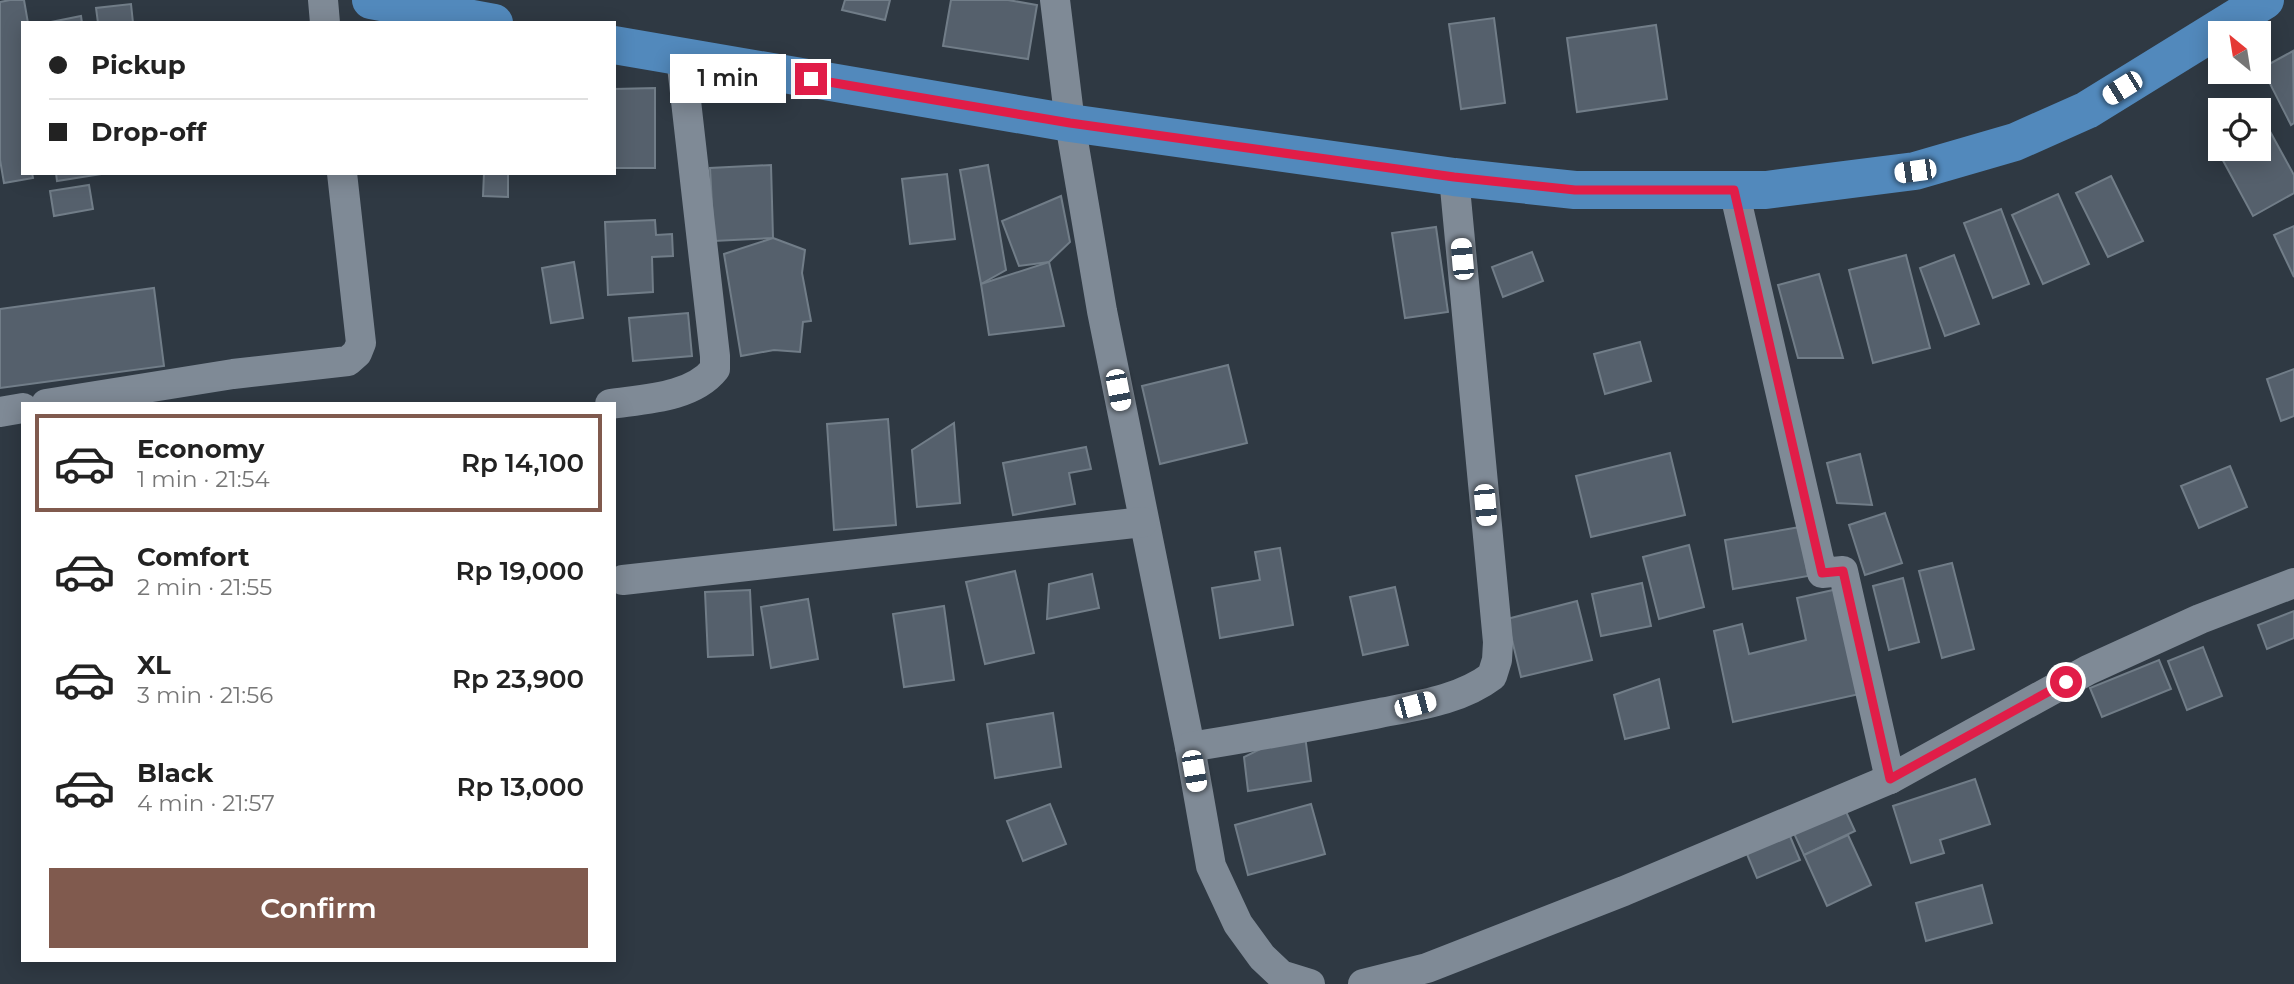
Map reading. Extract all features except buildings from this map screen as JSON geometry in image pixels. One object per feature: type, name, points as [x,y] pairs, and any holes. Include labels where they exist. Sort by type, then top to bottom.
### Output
[{"type":"main road","points":[[371,0],[483,21]]},
{"type":"main road","points":[[616,45],[1070,123],[1454,177],[1575,190],[1766,190],[1915,171],[2015,142],[2087,110],[2265,0]]},
{"type":"street","points":[[323,0],[325,21]]},
{"type":"street","points":[[1055,0],[1070,123],[1102,311],[1190,747],[1211,866],[1238,924],[1262,957],[1281,975],[1310,984]]},
{"type":"street","points":[[616,403],[689,389],[706,379],[715,369],[681,57]]},
{"type":"street","points":[[58,402],[233,374],[348,361],[353,358],[361,343],[342,175]]},
{"type":"street","points":[[1190,747],[1304,728],[1415,705],[1465,692],[1492,676],[1497,660],[1498,642],[1454,177]]},
{"type":"street","points":[[1734,190],[1822,573],[1843,571],[1890,779]]},
{"type":"street","points":[[0,412],[21,408]]},
{"type":"street","points":[[623,580],[1143,522]]},
{"type":"street","points":[[1363,984],[1427,968],[1624,891],[1890,779],[2088,670],[2200,619],[2294,583]]},
{"type":"route","points":[[811,79],[1070,123],[1454,177],[1575,190],[1734,190],[1822,573],[1843,571],[1890,779],[2066,682]]}]
